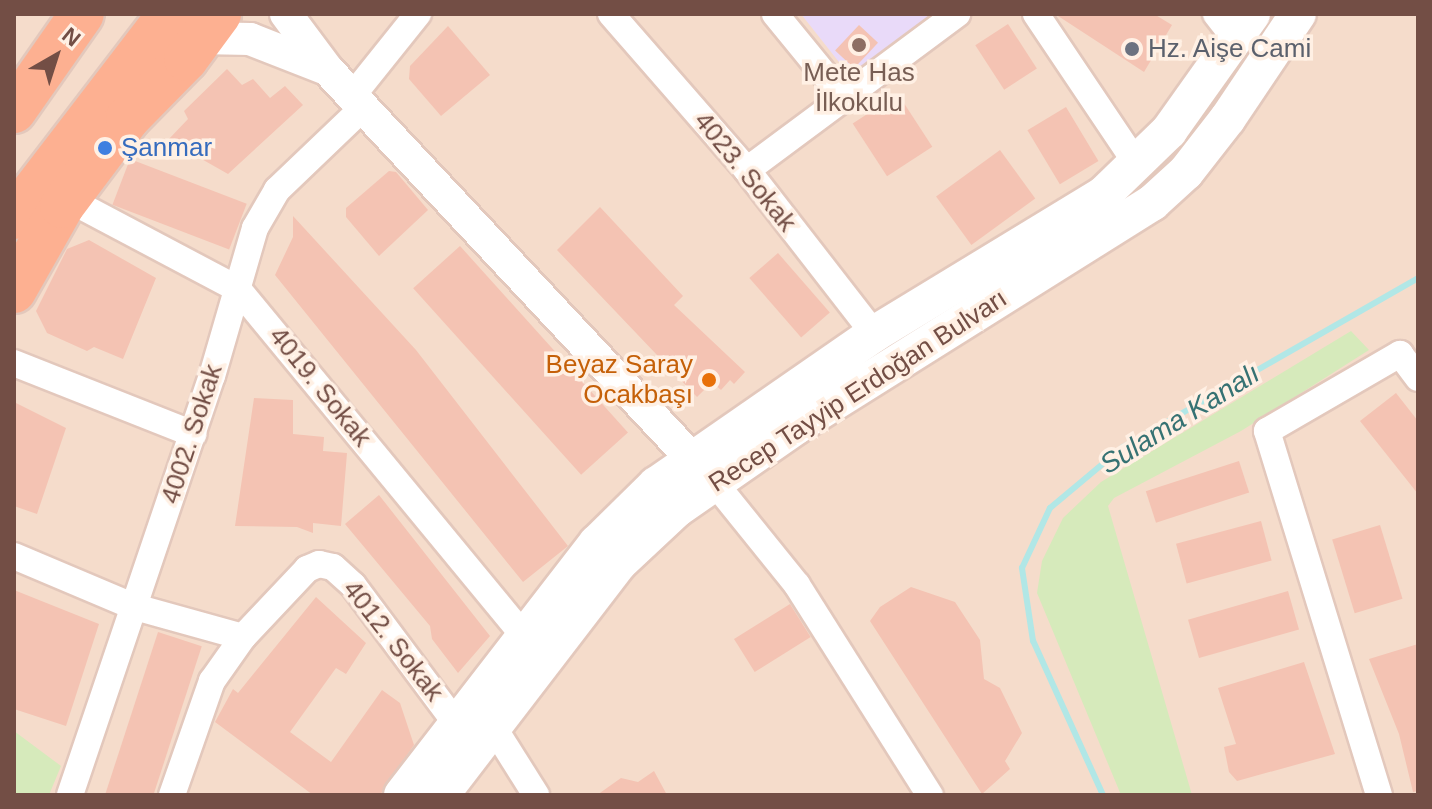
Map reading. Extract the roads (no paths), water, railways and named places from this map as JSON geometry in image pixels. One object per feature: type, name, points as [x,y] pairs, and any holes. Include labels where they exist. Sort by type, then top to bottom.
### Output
[{"type":"highway","points":[[14,111],[82,14]]},
{"type":"highway","points":[[14,291],[68,199],[197,22]]},
{"type":"highway","points":[[14,217],[197,22]]},
{"type":"main road","name":"Recep Tayyip Erdoğan Bulvarı","points":[[441,795],[619,563],[703,469],[1152,203],[1186,172],[1228,118],[1298,14]]},
{"type":"main road","name":"Recep Tayyip Erdoğan Bulvarı","points":[[402,795],[597,543],[703,469],[874,334],[1103,195],[1138,166],[1234,22]]},
{"type":"street","points":[[286,14],[327,69],[703,469],[797,585],[930,795]]},
{"type":"street","name":"4002. Sokak","points":[[70,795],[193,434],[255,228],[277,190],[359,101],[418,14]]},
{"type":"street","name":"4023. Sokak","points":[[611,14],[747,170],[874,334]]},
{"type":"street","points":[[775,14],[842,96]]},
{"type":"street","points":[[747,170],[842,96],[957,14]]},
{"type":"street","points":[[1036,14],[1138,166]]},
{"type":"street","points":[[197,22],[327,69]]},
{"type":"street","name":"4019. Sokak","points":[[68,199],[238,289],[523,635]]},
{"type":"street","points":[[1379,795],[1267,431],[1400,354],[1418,378]]},
{"type":"street","points":[[14,363],[193,434]]},
{"type":"street","points":[[14,556],[135,607],[243,637]]},
{"type":"street","name":"4012. Sokak","points":[[172,795],[212,681],[243,637],[307,569],[333,567],[353,585],[456,723]]},
{"type":"street","points":[[492,725],[536,795]]},
{"type":"waterway","name":"Sulama Kanalı","points":[[1103,795],[1033,641],[1022,568],[1050,508],[1123,447],[1418,278]]},
{"type":"place","name":"Mete Has İlkokulu","points":[[859,45]]},
{"type":"place","name":"Hz. Aişe Cami","points":[[1132,49]]},
{"type":"place","name":"Şanmar","points":[[105,148]]},
{"type":"place","name":"Beyaz Saray Ocakbaşı","points":[[709,380]]}]
